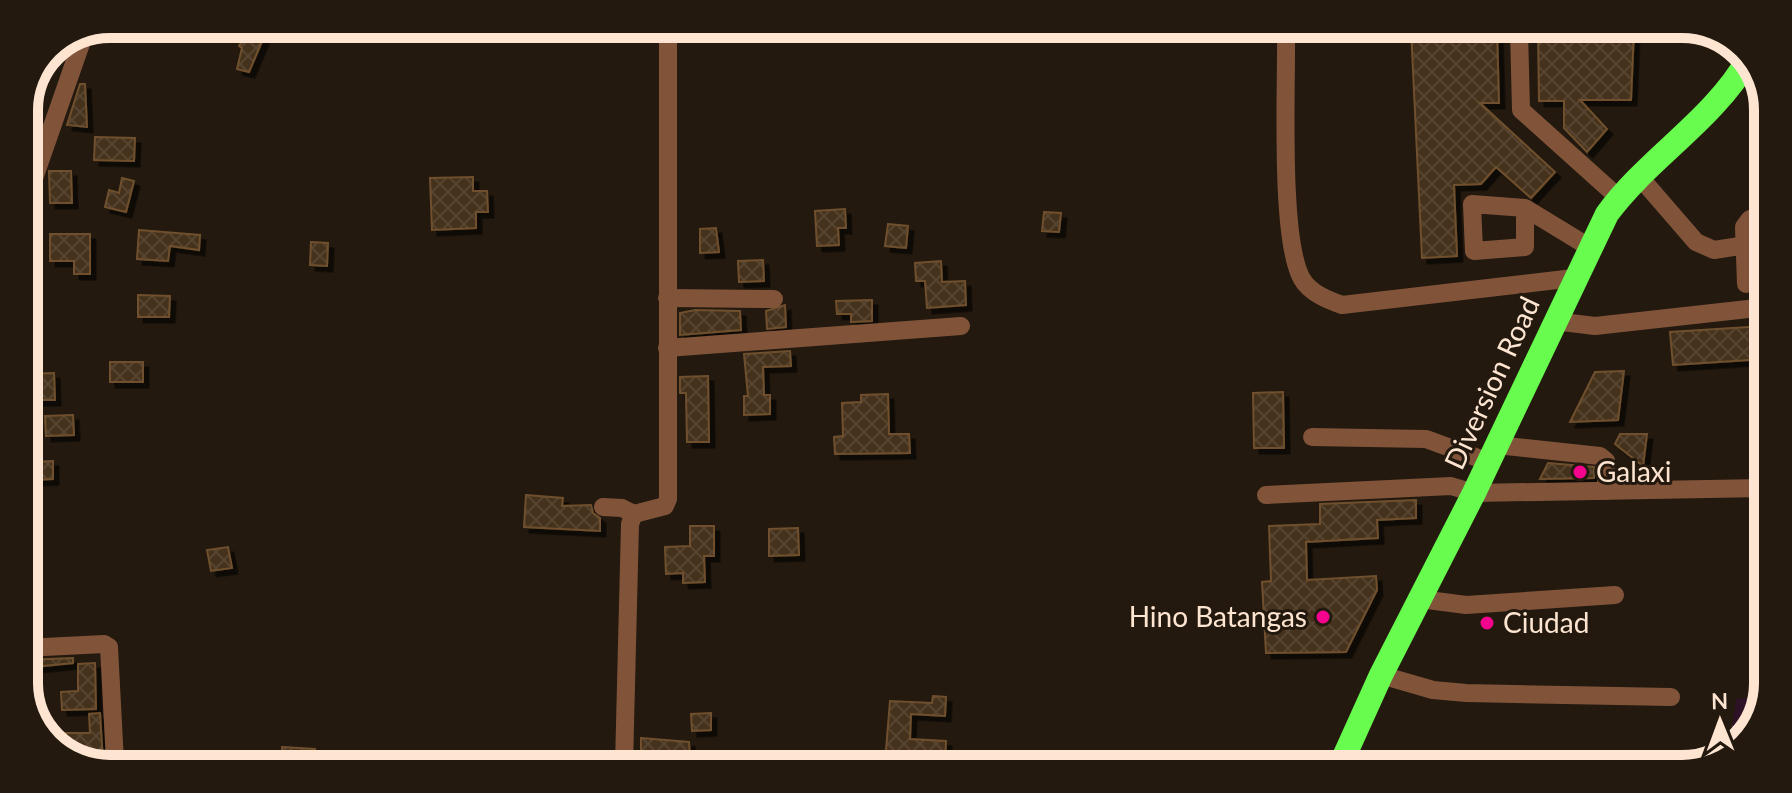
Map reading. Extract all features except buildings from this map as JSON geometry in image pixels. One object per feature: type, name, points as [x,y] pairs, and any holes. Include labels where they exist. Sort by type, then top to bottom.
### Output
[{"type":"highway","name":"Diversion Road","points":[[1345,755],[1381,675],[1474,493],[1589,247],[1619,198],[1638,175],[1715,107],[1741,69]]},
{"type":"street","points":[[603,507],[622,508],[634,514],[665,506],[668,499],[668,38]]},
{"type":"street","points":[[1286,38],[1290,242],[1303,282],[1334,302],[1351,305],[1574,278]]},
{"type":"street","points":[[1519,38],[1521,110],[1619,198]]},
{"type":"street","points":[[38,167],[81,45]]},
{"type":"street","points":[[1638,175],[1696,242],[1714,250],[1754,243]]},
{"type":"street","points":[[1525,208],[1589,247]]},
{"type":"street","points":[[1746,284],[1745,222],[1754,219]]},
{"type":"street","points":[[667,298],[774,299]]},
{"type":"street","points":[[1554,321],[1595,326],[1754,308]]},
{"type":"street","points":[[667,348],[961,326]]},
{"type":"street","points":[[1312,437],[1426,439],[1493,453],[1600,456],[1606,461],[1606,491]]},
{"type":"street","points":[[1266,495],[1451,486],[1474,493],[1754,488]]},
{"type":"street","points":[[624,755],[630,524],[634,514]]},
{"type":"street","points":[[1420,599],[1466,605],[1615,595]]},
{"type":"street","points":[[38,647],[104,644],[109,647],[115,755]]},
{"type":"street","points":[[1381,675],[1433,690],[1466,693],[1671,697]]},
{"type":"green space","points":[[1753,697],[1749,711],[1731,736],[1736,699]]},
{"type":"place","name":"Galaxi","points":[[1580,472]]},
{"type":"place","name":"Hino Batangas","points":[[1323,617]]},
{"type":"place","name":"Ciudad","points":[[1487,623]]}]
